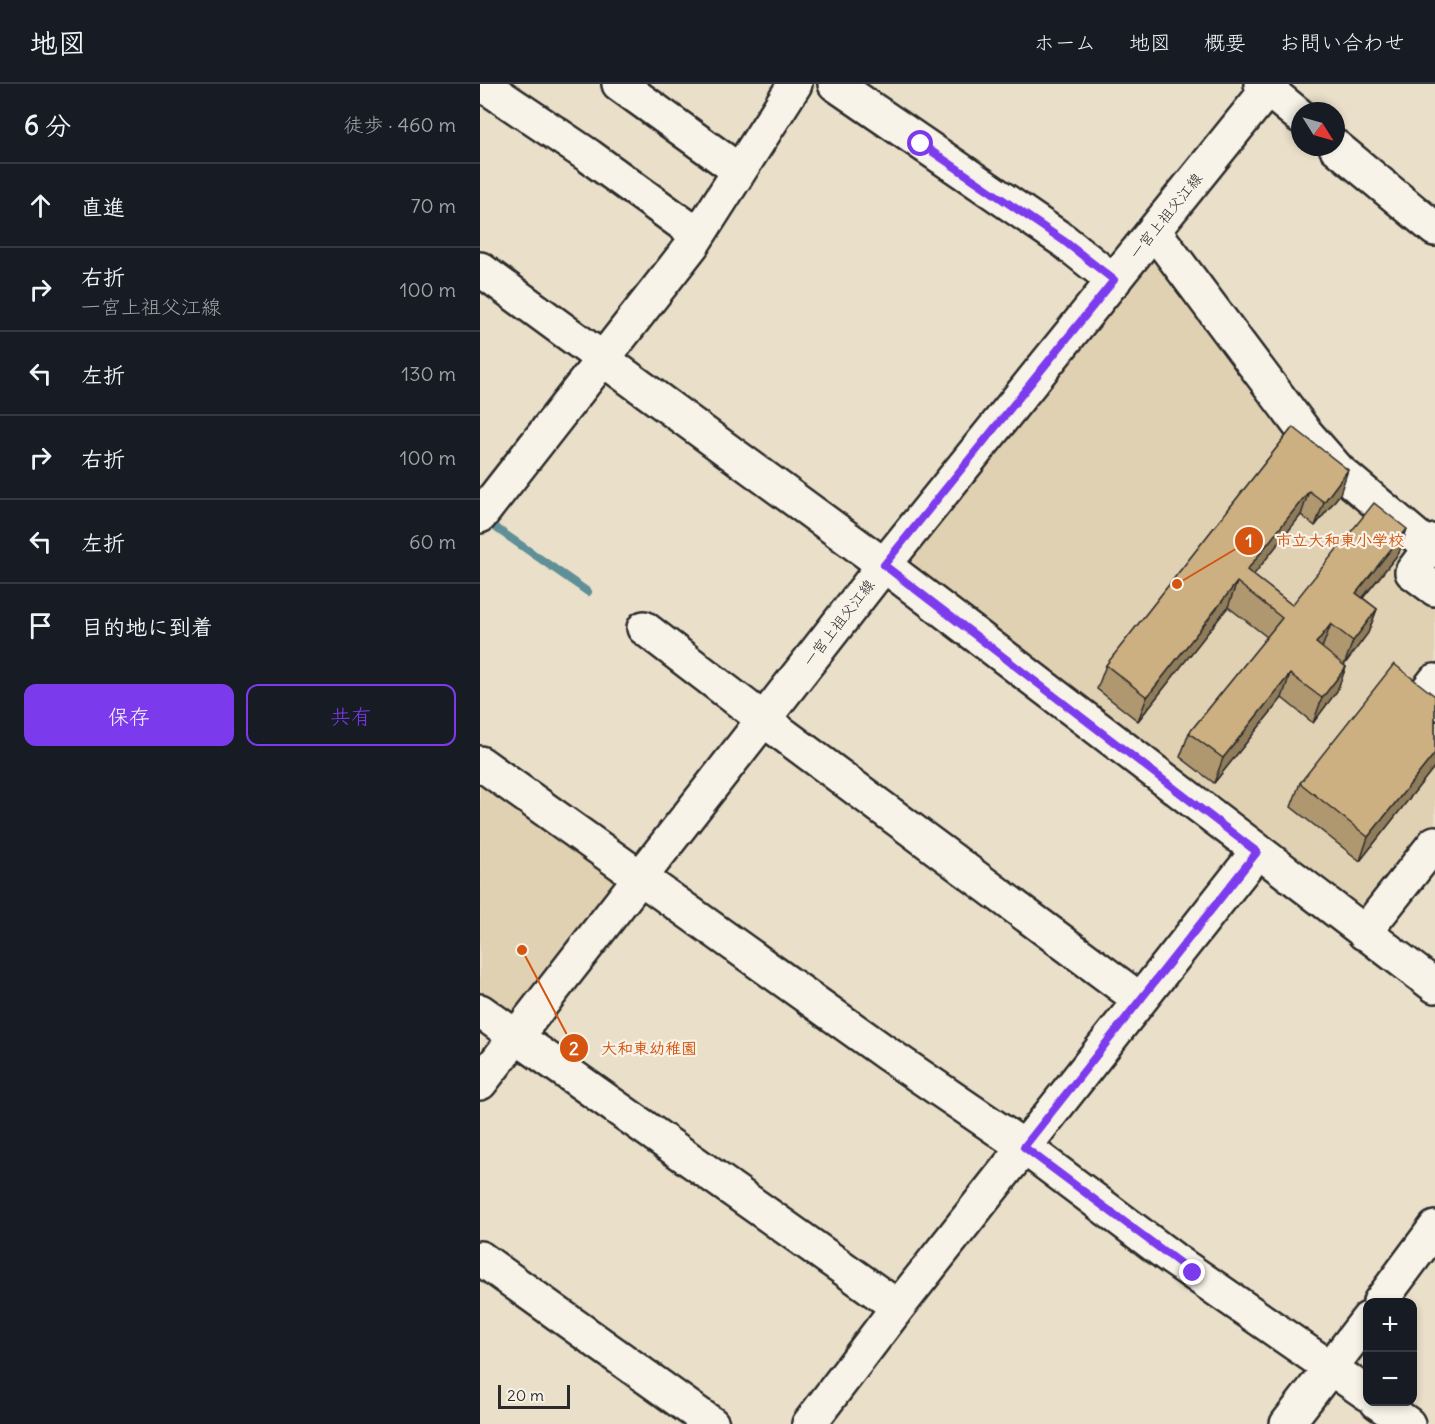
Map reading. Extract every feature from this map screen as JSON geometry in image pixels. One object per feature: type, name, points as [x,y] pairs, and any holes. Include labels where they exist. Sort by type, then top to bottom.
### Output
[{"type":"street","points":[[482,84],[589,156],[698,235]]},
{"type":"street","points":[[619,84],[738,170]]},
{"type":"street","points":[[480,516],[698,235],[795,84]]},
{"type":"street","points":[[834,84],[1064,241],[1114,280]]},
{"type":"street","points":[[1267,86],[1291,108]]},
{"type":"street","name":"一宮上祖父江線","points":[[480,1083],[884,565],[1154,231],[1267,86]]},
{"type":"street","points":[[1345,154],[1435,229]]},
{"type":"street","points":[[1154,231],[1304,431],[1332,463],[1381,508],[1432,544],[1412,572],[1435,590]]},
{"type":"street","points":[[480,269],[884,565],[1435,986]]},
{"type":"street","points":[[644,628],[1139,999]]},
{"type":"street","points":[[1435,681],[1424,695],[1435,703]]},
{"type":"street","points":[[480,763],[886,1053],[1024,1147],[1173,1259],[1363,1390]]},
{"type":"street","points":[[1364,933],[1435,843]]},
{"type":"street","points":[[809,1424],[898,1306],[1257,852]]},
{"type":"street","points":[[480,1011],[898,1306]]},
{"type":"street","points":[[1383,1298],[1435,1228]]},
{"type":"street","points":[[480,1258],[712,1424]]},
{"type":"street","points":[[1287,1424],[1363,1326]]},
{"type":"street","points":[[1384,1406],[1408,1424]]},
{"type":"shaded area","points":[[1161,248],[1416,546],[1435,598],[1435,830],[1370,911],[1359,912],[916,567],[912,556]]},
{"type":"shaded area","points":[[480,780],[612,874],[613,886],[502,1030],[480,1014]]},
{"type":"building","points":[[1293,427],[1348,470],[1324,502],[1309,491],[1247,570],[1292,605],[1374,503],[1407,529],[1356,593],[1377,609],[1353,641],[1331,624],[1316,643],[1346,667],[1322,698],[1290,674],[1223,758],[1189,733],[1282,618],[1237,582],[1147,697],[1106,665]]},
{"type":"building","points":[[1394,664],[1435,696],[1435,753],[1368,837],[1300,783]]},
{"type":"waterway","points":[[486,521],[588,592]]},
{"type":"place","name":"市立大和東小学校","points":[[1177,584]]},
{"type":"place","name":"大和東幼稚園","points":[[522,950]]},
{"type":"route","points":[[921,144],[1064,241],[1114,280],[884,565],[1257,852],[1024,1147],[1193,1273]]}]
